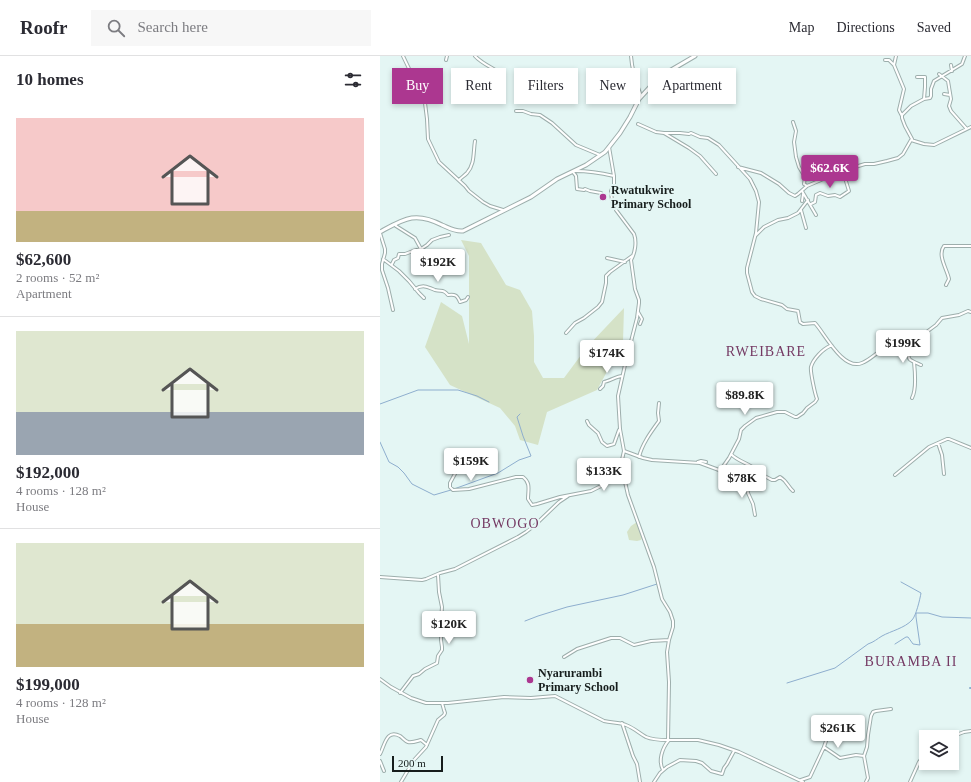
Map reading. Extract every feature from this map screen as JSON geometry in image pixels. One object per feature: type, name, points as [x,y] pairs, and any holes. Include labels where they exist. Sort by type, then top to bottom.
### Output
[{"type":"street","points":[[403,56],[424,95],[428,139],[439,162],[470,192],[486,205],[504,210]]},
{"type":"street","points":[[475,56],[480,61],[494,68]]},
{"type":"street","points":[[631,56],[633,71],[641,96]]},
{"type":"street","points":[[393,310],[382,270],[385,249],[380,232],[395,223],[416,217],[433,220],[453,230],[459,231],[467,229],[531,197],[557,179],[586,165],[600,155],[609,147],[627,122],[641,96],[658,79],[674,67],[695,56]]},
{"type":"street","points":[[894,65],[896,56]]},
{"type":"street","points":[[902,116],[910,107],[924,99],[930,98],[934,81],[962,64],[965,56]]},
{"type":"street","points":[[885,60],[889,60],[894,65],[904,89],[899,110],[912,139],[918,143],[926,145],[934,144],[971,127]]},
{"type":"street","points":[[951,65],[952,71]]},
{"type":"street","points":[[939,74],[948,81],[951,99],[949,106],[951,112],[966,128]]},
{"type":"street","points":[[917,77],[925,77],[926,86],[924,99]]},
{"type":"street","points":[[944,94],[950,96]]},
{"type":"street","points":[[516,111],[540,115],[552,123],[576,145],[600,155]]},
{"type":"street","points":[[794,122],[796,132],[794,142],[796,157],[805,178],[804,184],[807,186]]},
{"type":"street","points":[[638,124],[656,132],[691,134],[708,138],[719,145],[751,181],[758,194],[759,202],[756,235],[747,268],[748,278],[754,295],[761,299],[782,305],[787,309],[798,311],[800,322],[803,324],[815,323],[846,361],[854,364],[860,364],[886,348],[897,350],[907,346],[936,325],[942,318],[971,312]]},
{"type":"street","points":[[664,133],[700,156],[716,174]]},
{"type":"street","points":[[802,201],[803,192],[807,186],[843,171],[865,164],[887,162],[898,158],[903,154],[910,140],[912,139]]},
{"type":"street","points":[[459,180],[472,167],[475,141]]},
{"type":"street","points":[[467,451],[450,483],[451,488],[454,490],[469,489],[521,476],[528,482],[528,499],[532,504],[591,491],[612,479],[621,464],[624,451],[620,429],[618,396],[638,311],[639,300],[635,289],[631,260],[636,238],[616,210],[612,200],[611,191],[614,184],[614,176],[609,147]]},
{"type":"street","points":[[738,167],[761,173],[779,184],[793,196],[803,192]]},
{"type":"street","points":[[572,171],[614,176]]},
{"type":"street","points":[[572,171],[576,176],[578,185],[577,189],[585,189],[601,193]]},
{"type":"street","points":[[811,204],[815,202],[815,196],[820,193],[828,196],[835,195],[840,197],[849,191],[843,171]]},
{"type":"street","points":[[803,192],[816,215]]},
{"type":"street","points":[[756,235],[764,228],[778,220],[792,216],[800,210],[808,200]]},
{"type":"street","points":[[800,210],[806,228]]},
{"type":"street","points":[[395,223],[396,226],[415,238],[421,249]]},
{"type":"street","points":[[392,264],[394,260],[398,258],[399,254],[405,254],[421,249],[432,240],[449,235]]},
{"type":"street","points":[[946,286],[949,279],[941,253],[942,249],[944,246],[971,246]]},
{"type":"street","points":[[566,333],[575,323],[584,318],[602,302],[606,288],[606,276],[633,256]]},
{"type":"street","points":[[606,258],[624,262]]},
{"type":"street","points":[[383,260],[399,271],[424,298]]},
{"type":"street","points":[[415,289],[426,286],[436,290],[443,290],[448,295],[453,294],[456,296],[460,302],[466,300],[468,297]]},
{"type":"street","points":[[638,311],[642,319],[640,324]]},
{"type":"street","points":[[719,470],[724,466],[731,454],[739,439],[742,428],[749,422],[759,417],[777,412],[785,412],[797,417],[815,402],[817,399],[811,372],[812,365],[825,348],[833,346]]},
{"type":"street","points":[[907,346],[907,356],[909,359],[921,365]]},
{"type":"street","points":[[912,398],[915,394],[914,362]]},
{"type":"street","points":[[600,389],[604,382],[622,376]]},
{"type":"street","points":[[639,457],[640,451],[648,436],[659,421],[659,403]]},
{"type":"street","points":[[588,421],[589,425],[598,433],[602,442],[607,446],[614,444],[620,429]]},
{"type":"street","points":[[895,475],[929,447],[947,439],[971,448]]},
{"type":"street","points":[[938,443],[942,454],[944,474]]},
{"type":"street","points":[[624,451],[652,460],[706,462]]},
{"type":"street","points":[[731,454],[765,477],[772,480],[782,477],[793,491]]},
{"type":"street","points":[[698,462],[719,470],[747,486],[755,515]]},
{"type":"street","points":[[621,464],[628,495],[654,567],[662,599],[672,617],[673,627],[667,652],[669,682],[669,740],[665,744],[663,751],[661,764],[662,770]]},
{"type":"street","points":[[736,479],[758,472]]},
{"type":"street","points":[[380,577],[422,580],[460,567],[522,535],[536,525],[559,502],[570,495]]},
{"type":"street","points":[[400,693],[413,676],[437,663],[438,656],[442,650],[442,607],[438,575]]},
{"type":"street","points":[[564,657],[577,649],[611,638],[620,638],[634,645],[651,641],[670,640]]},
{"type":"street","points":[[380,679],[400,693],[426,703],[468,702],[504,697],[531,698],[555,696],[604,721],[631,727],[646,737],[652,739],[669,740],[698,740],[720,745],[803,782]]},
{"type":"street","points":[[401,782],[414,760],[427,745],[438,720],[445,713],[442,703]]},
{"type":"street","points":[[866,782],[868,778],[864,756],[867,747],[871,716],[873,712],[876,711],[891,710]]},
{"type":"street","points":[[828,723],[834,731]]},
{"type":"street","points":[[622,724],[632,756],[637,764],[640,782]]},
{"type":"street","points":[[800,780],[810,777],[829,736],[834,731],[848,727],[857,738]]},
{"type":"street","points":[[824,731],[829,736]]},
{"type":"street","points":[[959,734],[971,731]]},
{"type":"street","points":[[380,754],[384,743],[389,736],[393,734],[401,736],[408,742],[421,740],[427,745]]},
{"type":"street","points":[[824,747],[840,758],[856,755],[864,756]]},
{"type":"street","points":[[654,782],[662,770],[680,760],[689,760],[702,763],[710,771],[722,774],[734,751]]},
{"type":"street","points":[[380,761],[384,771]]},
{"type":"street","points":[[910,782],[919,762]]},
{"type":"green space","points":[[461,240],[481,243],[506,285],[520,290],[532,311],[534,362],[543,378],[564,378],[587,347],[624,308],[623,342],[597,390],[547,412],[538,445],[520,440],[515,426],[500,408],[450,385],[425,347],[441,302],[462,316],[469,344],[469,256]]},
{"type":"green space","points":[[637,522],[642,538],[641,540],[637,541],[629,540],[627,532],[631,526]]},
{"type":"waterway","points":[[380,404],[418,390],[458,390],[477,396],[489,402]]},
{"type":"waterway","points":[[454,489],[498,473],[519,460],[531,456],[517,417],[520,414]]},
{"type":"waterway","points":[[380,442],[389,462],[398,467],[412,484],[434,495],[451,490]]},
{"type":"waterway","points":[[787,683],[835,668],[868,644],[909,623],[915,615],[921,593],[901,582]]},
{"type":"waterway","points":[[525,621],[567,607],[623,595],[657,584]]},
{"type":"waterway","points":[[895,644],[908,637],[913,644],[920,645],[916,613],[928,613],[942,617],[971,618]]},
{"type":"place","name":"Rwatukwire Primary School","points":[[603,197]]},
{"type":"place","name":"Nyarurambi Primary School","points":[[530,680]]},
{"type":"district","name":"RWEIBARE","points":[[766,351]]},
{"type":"district","name":"OBWOGO","points":[[505,523]]},
{"type":"district","name":"BURAMBA II","points":[[911,661]]}]
